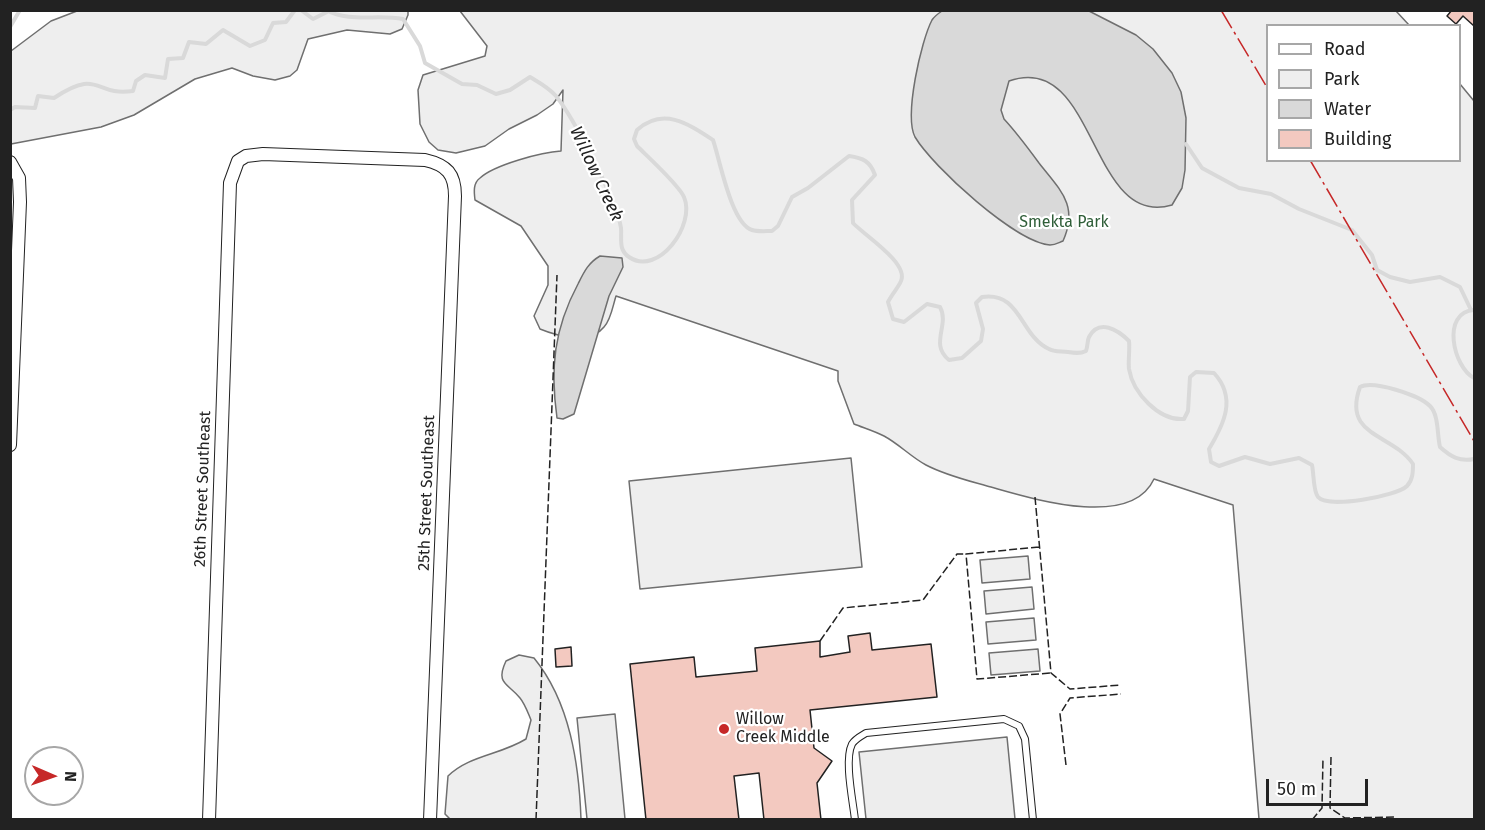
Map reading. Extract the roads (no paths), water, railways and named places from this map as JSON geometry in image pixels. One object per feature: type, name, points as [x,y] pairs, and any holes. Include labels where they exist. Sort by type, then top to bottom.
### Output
[{"type":"street","name":"25th Street Southeast","points":[[238,161],[246,156],[263,154],[426,160],[448,169],[453,176],[455,196],[430,819]]},
{"type":"street","name":"26th Street Southeast","points":[[209,819],[230,183],[238,161]]},
{"type":"street","points":[[10,162],[19,178],[20,196],[10,444]]},
{"type":"lane","points":[[855,819],[849,755],[852,744],[866,733],[1004,719],[1013,721],[1023,731],[1033,819]]},
{"type":"water","points":[[942,11],[1089,11],[1136,35],[1153,49],[1172,73],[1181,92],[1186,118],[1185,170],[1182,188],[1172,205],[1145,206],[1124,192],[1107,169],[1077,113],[1060,91],[1038,78],[1009,81],[1001,110],[1004,119],[1065,199],[1069,217],[1063,241],[1050,245],[1035,241],[1017,231],[976,201],[956,184],[925,150],[915,137],[912,127],[911,113],[915,78],[923,44],[932,20]]},
{"type":"water","points":[[600,256],[622,258],[623,267],[609,296],[574,414],[563,419],[557,418],[554,365],[559,333],[582,276],[589,265]]},
{"type":"waterway","name":"Willow Creek","points":[[10,27],[20,10]]},
{"type":"waterway","points":[[10,110],[15,107],[35,108],[38,96],[54,98],[80,85],[96,85],[120,92],[133,91],[136,81],[145,75],[165,78],[168,59],[183,58],[189,42],[206,44],[223,30],[250,46],[265,40],[273,23],[286,22],[295,10]]},
{"type":"waterway","points":[[301,10],[313,19],[327,12]]},
{"type":"waterway","name":"Willow Creek","points":[[326,10],[344,16],[403,19],[420,46],[425,63],[462,84],[477,85],[496,94],[510,90],[530,77],[544,85],[564,107],[603,180],[618,215],[623,251],[629,257],[640,261],[652,260],[662,254],[680,234],[685,221],[686,208],[681,192],[637,146],[634,139],[637,130],[656,119],[684,123],[713,140],[732,204],[745,225],[754,231],[772,231],[778,226],[792,197],[808,188],[849,156],[858,158],[868,163],[875,175],[852,200],[853,223],[892,258],[902,274],[901,281],[888,302],[893,319],[904,322],[927,304],[940,307],[943,321],[941,348],[949,360],[962,358],[981,341],[983,329],[976,303],[982,297],[995,297],[1013,307],[1039,343],[1053,351],[1077,353],[1086,351],[1089,337],[1098,328],[1109,328],[1120,333],[1129,341],[1131,378],[1149,404],[1165,415],[1184,419],[1188,411],[1190,377],[1196,372],[1214,373],[1221,382],[1226,401],[1223,421],[1209,449],[1211,462],[1219,466],[1245,457],[1270,464],[1299,458],[1312,465],[1314,487],[1318,497],[1335,502],[1362,500],[1401,490],[1410,481],[1413,464],[1404,454],[1363,425],[1358,416],[1356,403],[1360,387],[1366,385],[1396,390],[1416,397],[1430,406],[1435,415],[1440,447],[1456,458],[1474,459]]},
{"type":"waterway","points":[[1186,144],[1202,168],[1239,188],[1271,194],[1299,209],[1352,230],[1372,255],[1377,270],[1390,277],[1410,282],[1440,277],[1460,287],[1471,310]]},
{"type":"waterway","name":"Willow Creek","points":[[1474,310],[1464,313],[1457,320],[1454,329],[1454,341],[1460,363],[1474,378]]},
{"type":"place","name":"Willow Creek Middle","points":[[724,729]]},
{"type":"park label","name":"Smekta Park","points":[[1064,223]]}]
